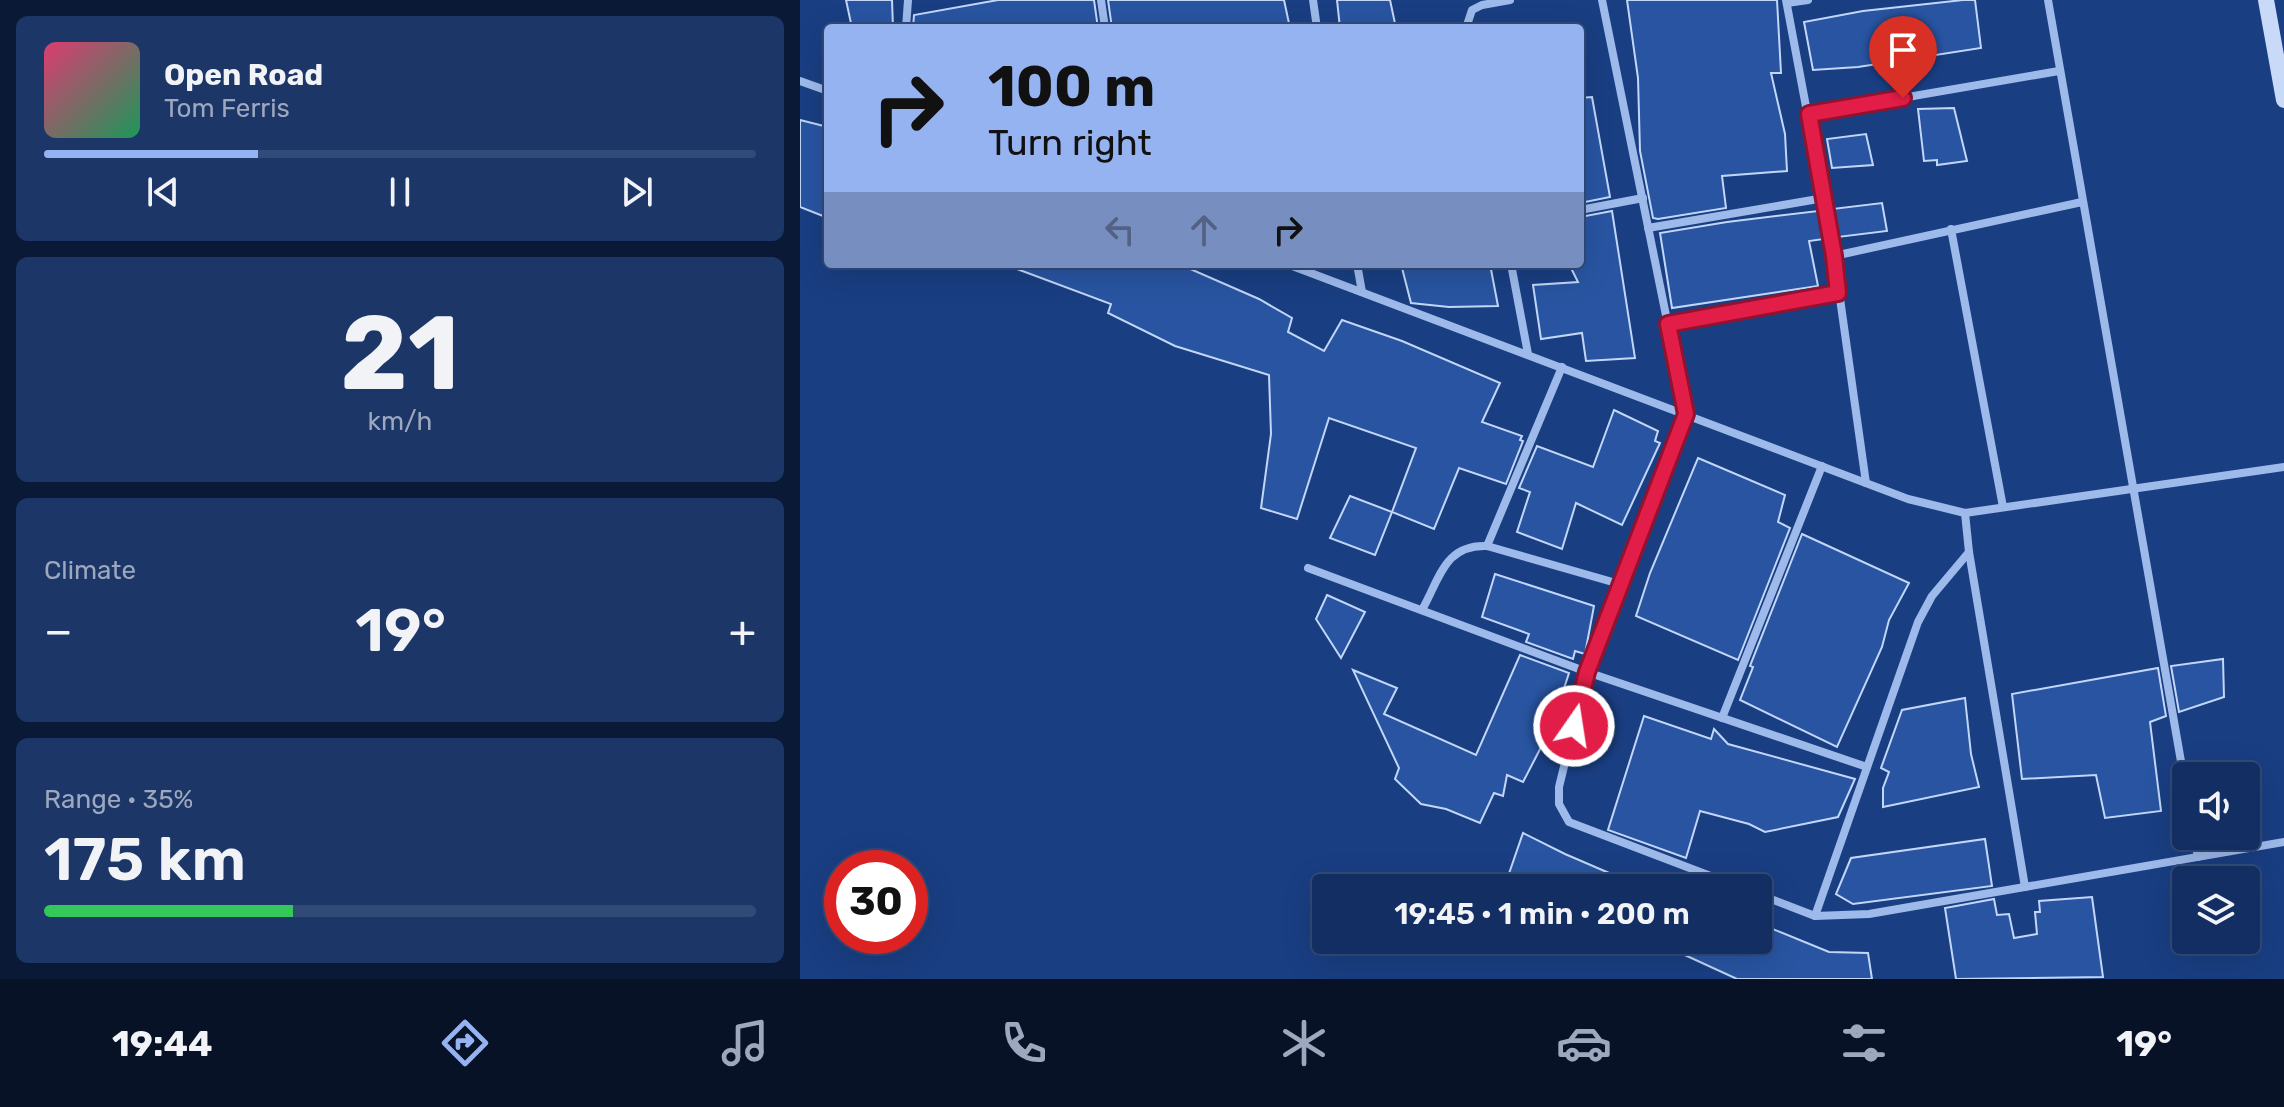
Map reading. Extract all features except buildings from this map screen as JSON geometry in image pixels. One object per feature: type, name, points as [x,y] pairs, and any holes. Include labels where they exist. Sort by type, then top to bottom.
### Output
[{"type":"main road","points":[[2266,0],[2284,100]]},
{"type":"street","points":[[906,24],[908,0]]},
{"type":"street","points":[[1101,0],[1104,24]]},
{"type":"street","points":[[1313,0],[1316,24]]},
{"type":"street","points":[[1467,24],[1472,10],[1510,0]]},
{"type":"street","points":[[1602,0],[1686,414],[1623,585],[1587,672],[1559,787],[1559,804],[1569,822],[1705,874]]},
{"type":"street","points":[[1808,0],[1787,2],[1834,256],[1866,483]]},
{"type":"street","points":[[2048,0],[2181,762]]},
{"type":"street","points":[[1809,114],[2059,71]]},
{"type":"street","points":[[800,81],[824,90]]},
{"type":"street","points":[[1584,209],[1643,198]]},
{"type":"street","points":[[1648,228],[1824,198]]},
{"type":"street","points":[[1834,256],[2082,202]]},
{"type":"street","points":[[1951,229],[2003,507]]},
{"type":"street","points":[[1298,268],[1908,499],[1965,513],[2284,467]]},
{"type":"street","points":[[1358,268],[1362,292]]},
{"type":"street","points":[[1512,268],[1528,354]]},
{"type":"street","points":[[1668,324],[1838,293]]},
{"type":"street","points":[[1487,546],[1562,367]]},
{"type":"street","points":[[1722,718],[1822,466]]},
{"type":"street","points":[[1965,513],[2025,887]]},
{"type":"street","points":[[1422,610],[1453,554],[1465,547],[1487,546],[1623,585]]},
{"type":"street","points":[[1815,916],[1918,622],[1932,596],[1969,552]]},
{"type":"street","points":[[1308,568],[1587,672],[1867,767]]},
{"type":"street","points":[[1772,899],[1815,916],[1869,914],[2284,842]]},
{"type":"street","points":[[2197,850],[2198,857]]},
{"type":"route","points":[[1574,726],[1587,672],[1623,585],[1686,414],[1668,324],[1838,293],[1809,114],[1903,98]]}]
